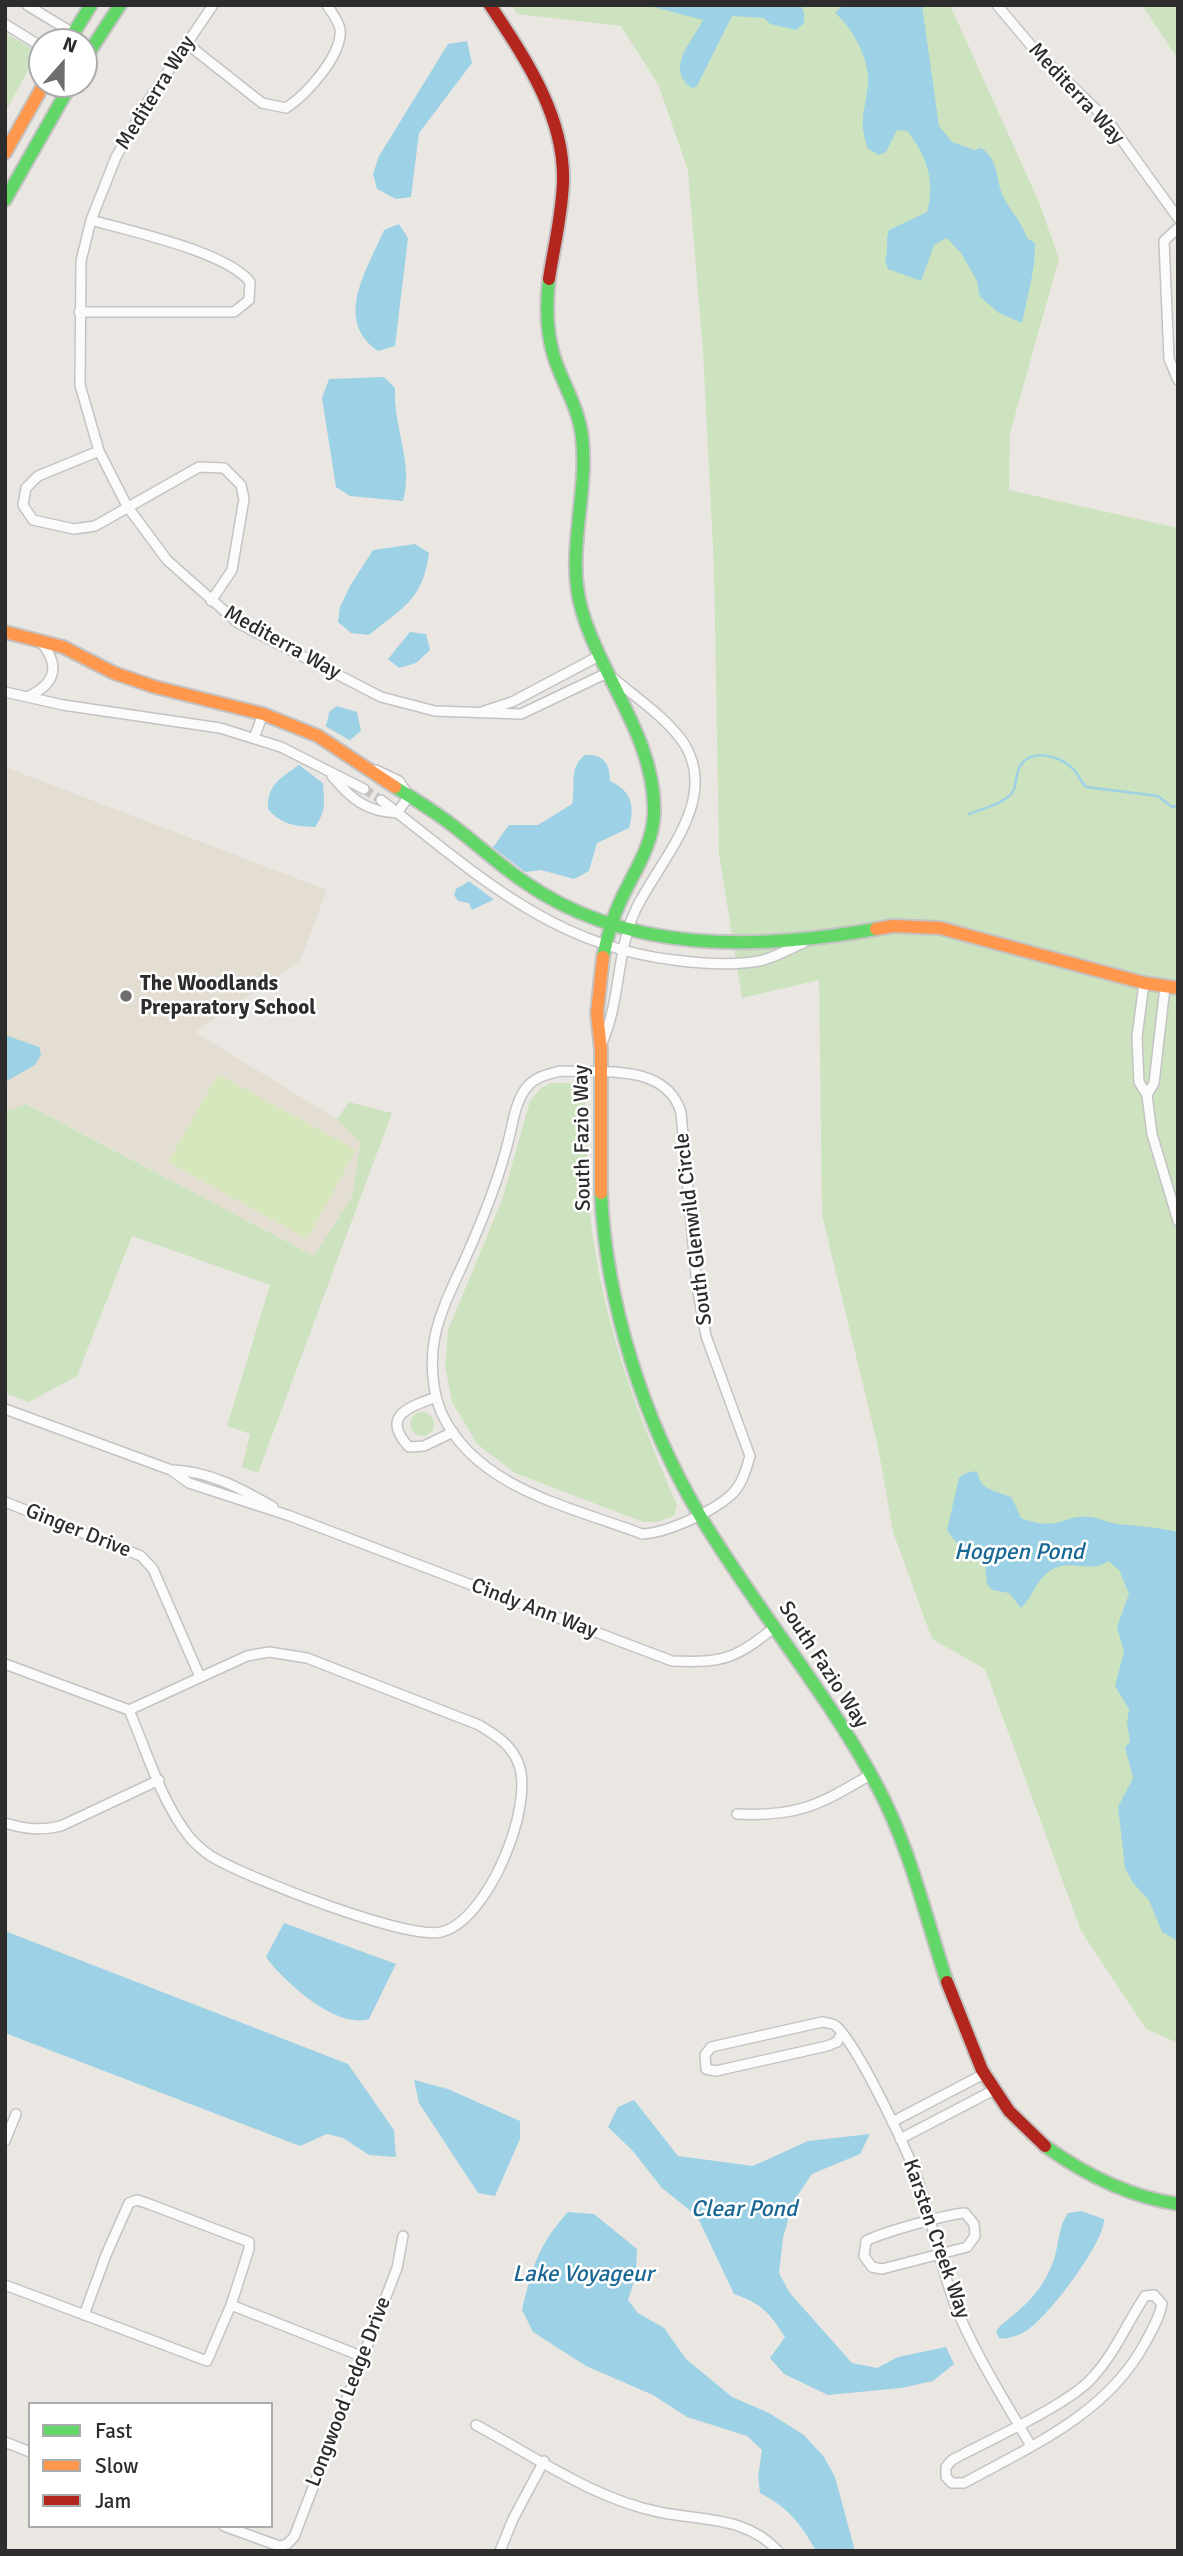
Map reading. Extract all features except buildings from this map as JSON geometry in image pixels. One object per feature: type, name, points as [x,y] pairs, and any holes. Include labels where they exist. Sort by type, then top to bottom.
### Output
[{"type":"street","points":[[27,5],[58,28]]},
{"type":"street","points":[[79,28],[91,5]]},
{"type":"street","points":[[98,38],[120,5]]},
{"type":"street","name":"Mediterra Way","points":[[213,5],[186,43],[116,157],[91,220],[81,261],[80,385],[99,451],[127,506],[166,560],[238,623],[381,697],[435,711],[521,714],[607,673]]},
{"type":"street","points":[[186,43],[262,103],[286,108],[302,98],[338,49],[340,28],[327,5]]},
{"type":"street","name":"South Fazio Way","points":[[490,5],[528,62],[551,107],[561,151],[562,205],[547,299],[550,344],[570,391],[584,439],[573,566],[581,609],[597,657],[640,736],[653,783],[653,824],[643,860],[621,897],[611,924],[597,1020],[601,1044],[601,1189],[605,1240],[618,1304],[658,1429],[699,1513],[870,1775],[895,1823],[924,1897],[962,2033],[982,2075],[1023,2127],[1073,2166],[1161,2202],[1178,2204]]},
{"type":"street","name":"Mediterra Way","points":[[997,5],[1034,49],[1108,121],[1178,218]]},
{"type":"street","points":[[5,24],[28,38]]},
{"type":"street","points":[[5,153],[36,98]]},
{"type":"street","points":[[5,200],[63,98]]},
{"type":"street","points":[[79,312],[234,312],[248,300],[250,282],[241,270],[157,238],[91,220]]},
{"type":"street","points":[[1178,228],[1164,241],[1170,359],[1178,380]]},
{"type":"street","points":[[99,451],[38,476],[26,488],[23,505],[33,520],[74,529],[95,526],[199,467],[224,468],[234,475],[241,485],[244,499],[236,554],[228,580],[211,601]]},
{"type":"street","points":[[5,632],[38,638],[114,673],[155,687],[263,713],[318,736],[368,768],[377,778],[410,796],[524,882],[578,912],[628,930],[670,939],[808,941],[893,926],[940,928],[1144,983],[1172,987],[1154,1083],[1147,1095]]},
{"type":"street","points":[[25,698],[40,691],[52,674],[51,654],[38,638]]},
{"type":"street","name":"Mediterra Way","points":[[476,714],[512,702],[597,657]]},
{"type":"street","name":"South Fazio Way","points":[[601,1044],[613,1018],[628,930],[636,909],[681,832],[695,797],[695,770],[685,745],[666,724],[607,673]]},
{"type":"street","points":[[5,692],[25,698],[220,728],[303,757],[331,775],[364,789]]},
{"type":"street","points":[[254,738],[263,713]]},
{"type":"street","points":[[331,775],[365,807],[379,813],[397,813]]},
{"type":"street","points":[[397,813],[410,796]]},
{"type":"street","points":[[381,800],[509,899],[542,920],[606,946],[720,965],[762,960],[808,941]]},
{"type":"street","points":[[1144,983],[1137,1042],[1139,1082],[1147,1095],[1152,1134],[1178,1221]]},
{"type":"street","name":"South Glenwild Circle","points":[[599,1073],[644,1076],[664,1085],[676,1097],[681,1113],[697,1287],[706,1336],[750,1456],[744,1477],[731,1495],[676,1528],[661,1533],[642,1534],[507,1481],[476,1458],[453,1432],[436,1396],[433,1362],[441,1314],[486,1212],[501,1169],[518,1104],[527,1086],[544,1074],[599,1073]]},
{"type":"street","points":[[436,1396],[406,1408],[397,1420],[398,1435],[409,1447],[424,1446],[453,1432]]},
{"type":"street","name":"Cindy Ann Way","points":[[5,1409],[171,1471],[192,1471],[233,1485],[290,1516],[672,1661],[711,1663],[743,1653],[775,1627]]},
{"type":"street","name":"Ginger Drive","points":[[5,1502],[141,1556],[153,1569],[200,1677]]},
{"type":"street","points":[[5,1664],[129,1710],[247,1656],[269,1652],[289,1653],[480,1725],[501,1738],[513,1751],[520,1767],[521,1798],[507,1845],[488,1891],[470,1915],[457,1926],[441,1933],[405,1931],[213,1858],[182,1826],[129,1710]]},
{"type":"street","points":[[737,1814],[772,1816],[814,1807],[870,1775]]},
{"type":"street","points":[[5,1823],[35,1830],[61,1826],[159,1780]]},
{"type":"street","points":[[821,2022],[834,2024],[842,2033],[837,2042],[827,2046],[716,2071],[706,2069],[705,2055],[711,2047],[821,2022]]},
{"type":"street","name":"Karsten Creek Way","points":[[842,2033],[892,2122],[916,2173],[937,2255],[977,2352],[1031,2446]]},
{"type":"street","points":[[892,2122],[982,2075]]},
{"type":"street","points":[[900,2139],[992,2091]]},
{"type":"street","points":[[5,2141],[16,2114]]},
{"type":"street","points":[[5,2285],[207,2361],[231,2305],[249,2242],[137,2200],[129,2203],[106,2255],[85,2315]]},
{"type":"street","points":[[965,2213],[974,2224],[975,2236],[967,2248],[937,2255],[882,2269],[873,2267],[864,2256],[866,2241],[876,2235],[929,2223],[951,2214],[965,2213]]},
{"type":"street","name":"Longwood Ledge Drive","points":[[229,2528],[262,2541],[287,2544],[294,2537],[361,2356],[397,2268],[403,2236]]},
{"type":"street","points":[[1154,2295],[1162,2304],[1160,2316],[1135,2363],[1105,2396],[1071,2424],[1031,2446],[964,2483],[952,2483],[946,2477],[946,2466],[952,2460],[1090,2380],[1116,2348],[1145,2296],[1154,2295]]},
{"type":"street","points":[[231,2305],[361,2356]]},
{"type":"street","points":[[476,2425],[623,2504],[735,2523],[755,2532],[778,2551]]},
{"type":"street","points":[[5,2442],[28,2451]]},
{"type":"street","points":[[500,2551],[513,2519],[544,2461]]},
{"type":"shaded area","name":"The Woodlands Preparatory School","points":[[5,767],[327,890],[300,961],[195,1032],[337,1119],[360,1142],[353,1195],[314,1256],[27,1104],[5,1112]]},
{"type":"green space","points":[[512,5],[950,5],[1039,202],[1059,259],[1010,433],[1009,490],[1178,528],[1178,2043],[1146,2029],[1081,1931],[985,1669],[932,1639],[893,1532],[878,1447],[822,1215],[819,980],[742,998],[719,854],[714,569],[703,352],[688,171],[659,86],[621,26],[517,14]]},
{"type":"green space","points":[[1142,5],[1178,5],[1178,59]]},
{"type":"green space","points":[[5,33],[28,46],[28,70],[5,113]]},
{"type":"green space","points":[[218,1074],[356,1150],[307,1239],[168,1162]]},
{"type":"green space","points":[[551,1083],[576,1083],[584,1091],[589,1199],[595,1253],[603,1291],[634,1398],[677,1505],[674,1516],[658,1522],[643,1522],[515,1473],[477,1444],[452,1402],[445,1366],[448,1330],[502,1200],[530,1101],[541,1088]]},
{"type":"green space","points":[[349,1102],[392,1113],[258,1473],[242,1467],[250,1434],[227,1426],[270,1285],[132,1236],[77,1376],[29,1402],[5,1393],[5,1112],[26,1104],[314,1256],[353,1195],[360,1142],[337,1119]]},
{"type":"green space","points":[[422,1412],[430,1416],[434,1424],[430,1432],[422,1436],[414,1432],[410,1424],[414,1416]]},
{"type":"water","points":[[646,5],[800,5],[804,12],[804,23],[796,30],[770,24],[764,18],[732,16],[697,86],[692,88],[680,72],[681,63],[683,54],[703,20]]},
{"type":"water","points":[[843,5],[922,5],[939,126],[952,142],[974,150],[981,148],[987,153],[994,165],[1004,198],[1027,238],[1035,243],[1033,272],[1022,323],[999,313],[980,297],[977,281],[961,253],[947,238],[934,245],[921,281],[888,269],[885,260],[889,230],[927,212],[930,179],[924,159],[907,131],[897,130],[886,152],[879,155],[868,149],[863,123],[868,75],[854,36],[835,13]]},
{"type":"water","points":[[467,41],[472,63],[419,133],[411,197],[396,199],[377,189],[373,174],[379,156],[448,44]]},
{"type":"water","points":[[399,224],[408,238],[395,346],[378,351],[365,339],[358,325],[358,294],[384,230]]},
{"type":"water","points":[[384,377],[395,388],[405,459],[406,487],[403,501],[350,496],[336,487],[322,398],[329,379]]},
{"type":"water","points":[[415,544],[429,553],[422,582],[410,601],[369,635],[351,633],[338,622],[340,607],[373,550]]},
{"type":"water","points":[[410,632],[426,634],[430,650],[416,663],[399,668],[388,659]]},
{"type":"water","points":[[337,706],[357,712],[361,731],[350,740],[323,783],[323,811],[319,821],[315,827],[283,821],[268,809],[272,788],[313,749],[322,734],[329,712]]},
{"type":"water","points":[[585,755],[602,759],[609,770],[610,781],[627,794],[632,812],[629,828],[597,843],[589,871],[574,879],[541,870],[526,872],[493,900],[472,910],[469,903],[458,901],[454,895],[456,889],[468,882],[509,825],[538,825],[572,804],[574,771]]},
{"type":"water","points":[[5,1035],[39,1047],[41,1055],[35,1065],[5,1082]]},
{"type":"water","name":"Hogpen Pond","points":[[977,1471],[986,1487],[1012,1498],[1021,1518],[1034,1522],[1044,1524],[1091,1517],[1178,1532],[1178,1941],[1162,1932],[1149,1900],[1133,1883],[1125,1868],[1118,1807],[1133,1778],[1125,1747],[1130,1742],[1127,1722],[1129,1709],[1115,1686],[1124,1652],[1117,1627],[1129,1594],[1119,1570],[1108,1561],[1090,1567],[1058,1567],[1041,1579],[1021,1608],[1009,1593],[992,1590],[987,1584],[985,1564],[963,1552],[947,1530],[959,1478],[966,1473]]},
{"type":"water","points":[[284,1923],[396,1964],[369,2019],[356,2020],[327,2011],[298,1990],[274,1967],[266,1957]]},
{"type":"water","points":[[5,1931],[348,2064],[394,2130],[396,2157],[369,2155],[343,2138],[327,2134],[300,2146],[5,2033]]},
{"type":"water","points":[[414,2080],[448,2089],[520,2121],[520,2139],[495,2196],[478,2193],[419,2103]]},
{"type":"water","name":"Clear Pond","points":[[634,2100],[678,2156],[753,2166],[808,2141],[870,2134],[860,2154],[812,2174],[793,2202],[783,2238],[779,2273],[789,2292],[852,2363],[877,2368],[898,2357],[946,2347],[954,2364],[933,2381],[901,2388],[828,2395],[784,2374],[770,2358],[785,2337],[775,2321],[758,2305],[734,2294],[697,2216],[662,2188],[632,2150],[608,2127],[618,2107]]},
{"type":"water","points":[[1081,2211],[1104,2219],[1096,2244],[1086,2260],[1039,2320],[1019,2334],[999,2338],[996,2331],[1027,2303],[1046,2277],[1068,2213]]},
{"type":"water","name":"Lake Voyageur","points":[[568,2212],[594,2214],[637,2249],[636,2275],[628,2300],[638,2313],[664,2328],[686,2359],[732,2397],[769,2413],[804,2435],[824,2457],[835,2477],[855,2551],[816,2551],[793,2517],[760,2493],[758,2477],[762,2450],[747,2436],[687,2417],[653,2395],[586,2366],[533,2332],[522,2310],[529,2282],[543,2246]]},
{"type":"pier","points":[[325,726],[351,741],[325,785],[298,764]]},
{"type":"pier","points":[[491,846],[529,875],[497,902],[466,879]]},
{"type":"waterway","points":[[969,814],[995,805],[1009,796],[1014,790],[1022,763],[1028,758],[1043,755],[1067,764],[1086,787],[1158,796],[1172,807],[1178,805]]},
{"type":"tunnel","points":[[364,789],[381,800]]},
{"type":"traffic: fast","points":[[77,28],[91,5]]},
{"type":"traffic: fast","points":[[98,39],[120,5]]},
{"type":"traffic: fast","points":[[5,200],[63,98]]},
{"type":"traffic: fast","points":[[549,279],[549,338],[578,416],[582,437],[583,481],[576,546],[577,589],[591,636],[637,735],[652,786],[654,813],[650,837],[615,915],[603,957]]},
{"type":"traffic: fast","points":[[395,787],[445,820],[523,881],[563,905],[605,922],[649,934],[739,942],[785,941],[876,929]]},
{"type":"traffic: fast","points":[[601,1193],[604,1234],[619,1318],[645,1400],[661,1440],[679,1478],[720,1548],[835,1715],[876,1784],[908,1857],[947,1982]]},
{"type":"traffic: fast","points":[[1045,2146],[1108,2183],[1142,2196],[1178,2204]]},
{"type":"traffic: slow","points":[[5,153],[36,98]]},
{"type":"traffic: slow","points":[[5,632],[63,647],[114,673],[155,687],[263,714],[318,736],[395,787]]},
{"type":"traffic: slow","points":[[876,929],[893,926],[940,928],[1144,983],[1178,988]]},
{"type":"traffic: slow","points":[[601,1193],[601,1050],[597,1013],[603,957]]},
{"type":"traffic: jam","points":[[490,5],[529,67],[550,111],[557,134],[563,182],[549,279]]},
{"type":"traffic: jam","points":[[947,1982],[982,2070],[1009,2111],[1045,2146]]},
{"type":"place","name":"The Woodlands Preparatory School","points":[[126,996]]}]
